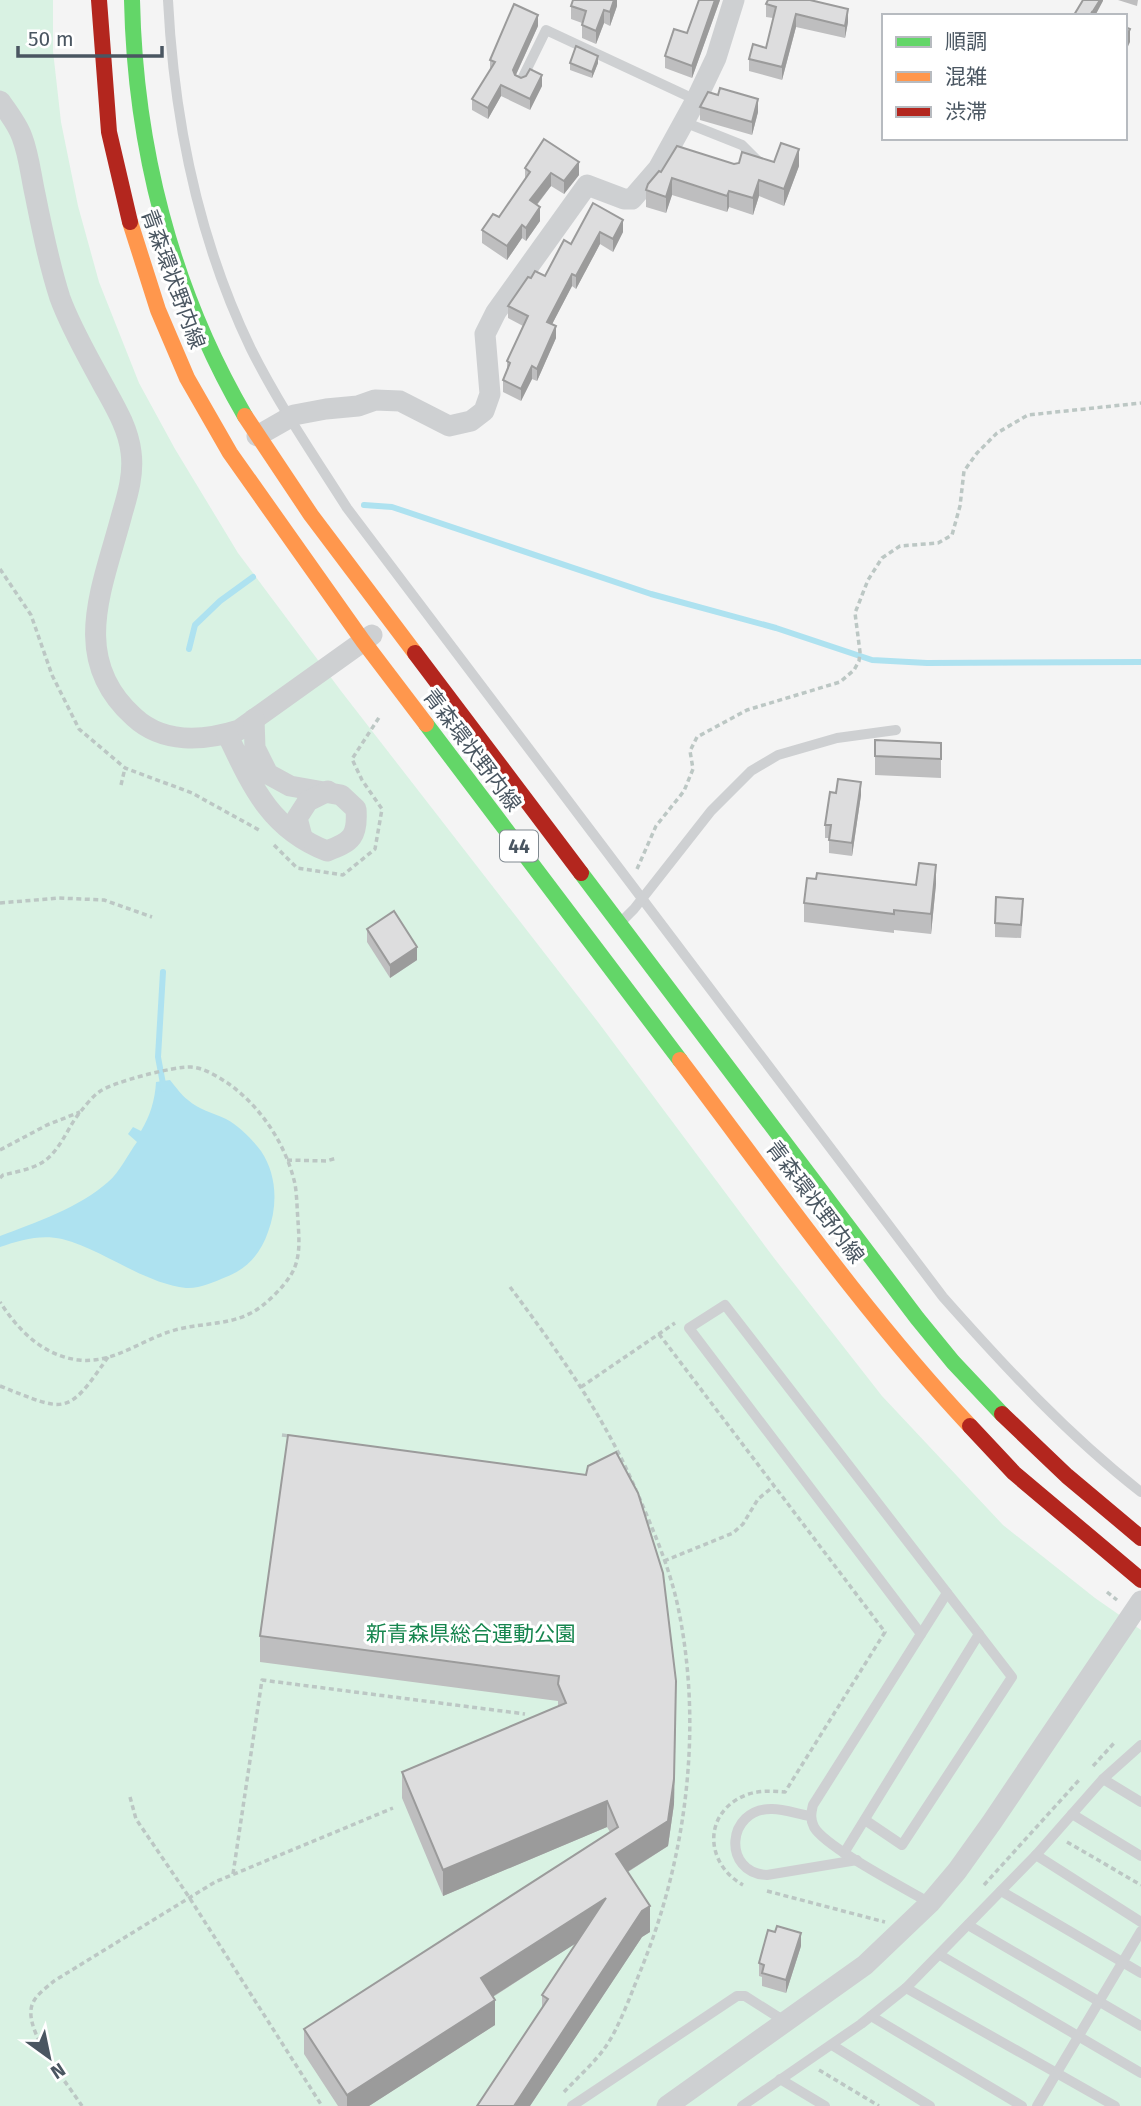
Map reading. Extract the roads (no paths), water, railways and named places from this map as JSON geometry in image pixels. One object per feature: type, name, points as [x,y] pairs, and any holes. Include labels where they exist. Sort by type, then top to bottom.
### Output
[{"type":"main road","name":"青森環状野内線","points":[[99,0],[109,132],[125,205],[158,310],[187,378],[230,453],[363,641],[606,934],[701,1060],[883,1274],[953,1361],[1030,1443],[1105,1510],[1141,1538]]},
{"type":"main road","name":"青森環状野内線","points":[[132,0],[135,89],[151,175],[171,250],[225,381],[257,436],[311,515],[391,622],[606,934],[701,1060],[858,1294],[928,1381],[1014,1473],[1141,1580]]},
{"type":"street","points":[[257,436],[289,418],[326,409],[358,406],[375,400],[400,401],[449,426],[471,421],[484,411],[490,394],[485,334],[496,312],[587,185],[624,199],[632,199],[658,169],[716,58],[734,0]]},
{"type":"street","points":[[0,101],[22,136],[45,246],[61,298],[77,337],[124,423],[131,451],[131,484],[96,615],[94,641],[108,687],[124,709],[143,726],[187,740],[227,734],[239,730],[391,622]]},
{"type":"street","points":[[227,734],[247,776],[266,807],[285,826],[309,844],[327,851],[347,844],[357,828],[356,809],[341,795],[290,786],[268,774],[255,748],[254,719]]},
{"type":"street","points":[[302,837],[297,818],[308,802],[328,791]]},
{"type":"street","points":[[670,2105],[865,1965],[930,1903],[992,1822],[1141,1601]]},
{"type":"lane","points":[[168,0],[175,95],[208,241],[252,349],[289,418],[347,508],[943,1297],[1043,1405],[1107,1465],[1141,1492]]},
{"type":"lane","points":[[521,81],[546,30],[696,100]]},
{"type":"lane","points":[[684,122],[742,145],[760,163]]},
{"type":"lane","points":[[606,934],[642,900],[710,811],[751,771],[778,754],[837,738],[896,730]]},
{"type":"lane","points":[[864,1820],[902,1844],[1012,1677],[725,1305],[689,1328],[921,1634]]},
{"type":"lane","points":[[930,1903],[824,1839],[814,1827],[810,1816],[813,1805],[947,1593]]},
{"type":"lane","points":[[844,1853],[979,1634]]},
{"type":"lane","points":[[742,2106],[832,2045],[906,1988],[1036,1855],[1103,1779],[1140,1747]]},
{"type":"lane","points":[[1103,1779],[1141,1802]]},
{"type":"lane","points":[[810,1816],[772,1809],[760,1810],[743,1821],[734,1839],[742,1863],[758,1875],[767,1875],[857,1860]]},
{"type":"lane","points":[[1072,1814],[1141,1856]]},
{"type":"lane","points":[[1036,1855],[1141,1922]]},
{"type":"lane","points":[[1001,1891],[1141,1973]]},
{"type":"lane","points":[[968,1925],[1099,1999],[1141,2026]]},
{"type":"lane","points":[[1037,2106],[1141,1931]]},
{"type":"lane","points":[[940,1955],[1141,2073]]},
{"type":"lane","points":[[906,1988],[1115,2106]]},
{"type":"lane","points":[[572,2106],[737,1996],[745,1996],[786,2022]]},
{"type":"lane","points":[[871,2016],[1022,2106]]},
{"type":"lane","points":[[832,2045],[930,2106]]},
{"type":"lane","points":[[779,2080],[825,2106]]},
{"type":"water","points":[[170,1080],[192,1103],[226,1119],[240,1129],[257,1146],[266,1160],[273,1180],[273,1211],[265,1240],[252,1259],[240,1270],[226,1277],[186,1288],[154,1280],[62,1239],[38,1237],[0,1247],[0,1236],[71,1207],[112,1178],[137,1142],[128,1134],[133,1127],[141,1131],[153,1101],[156,1082]]},
{"type":"waterway","points":[[364,505],[392,507],[651,594],[776,628],[872,660],[927,663],[1141,662]]},
{"type":"waterway","points":[[189,649],[195,625],[220,601],[253,577]]},
{"type":"waterway","points":[[163,972],[158,1057],[164,1089]]},
{"type":"park label","name":"新青森県総合運動公園","points":[[471,1634]]}]
